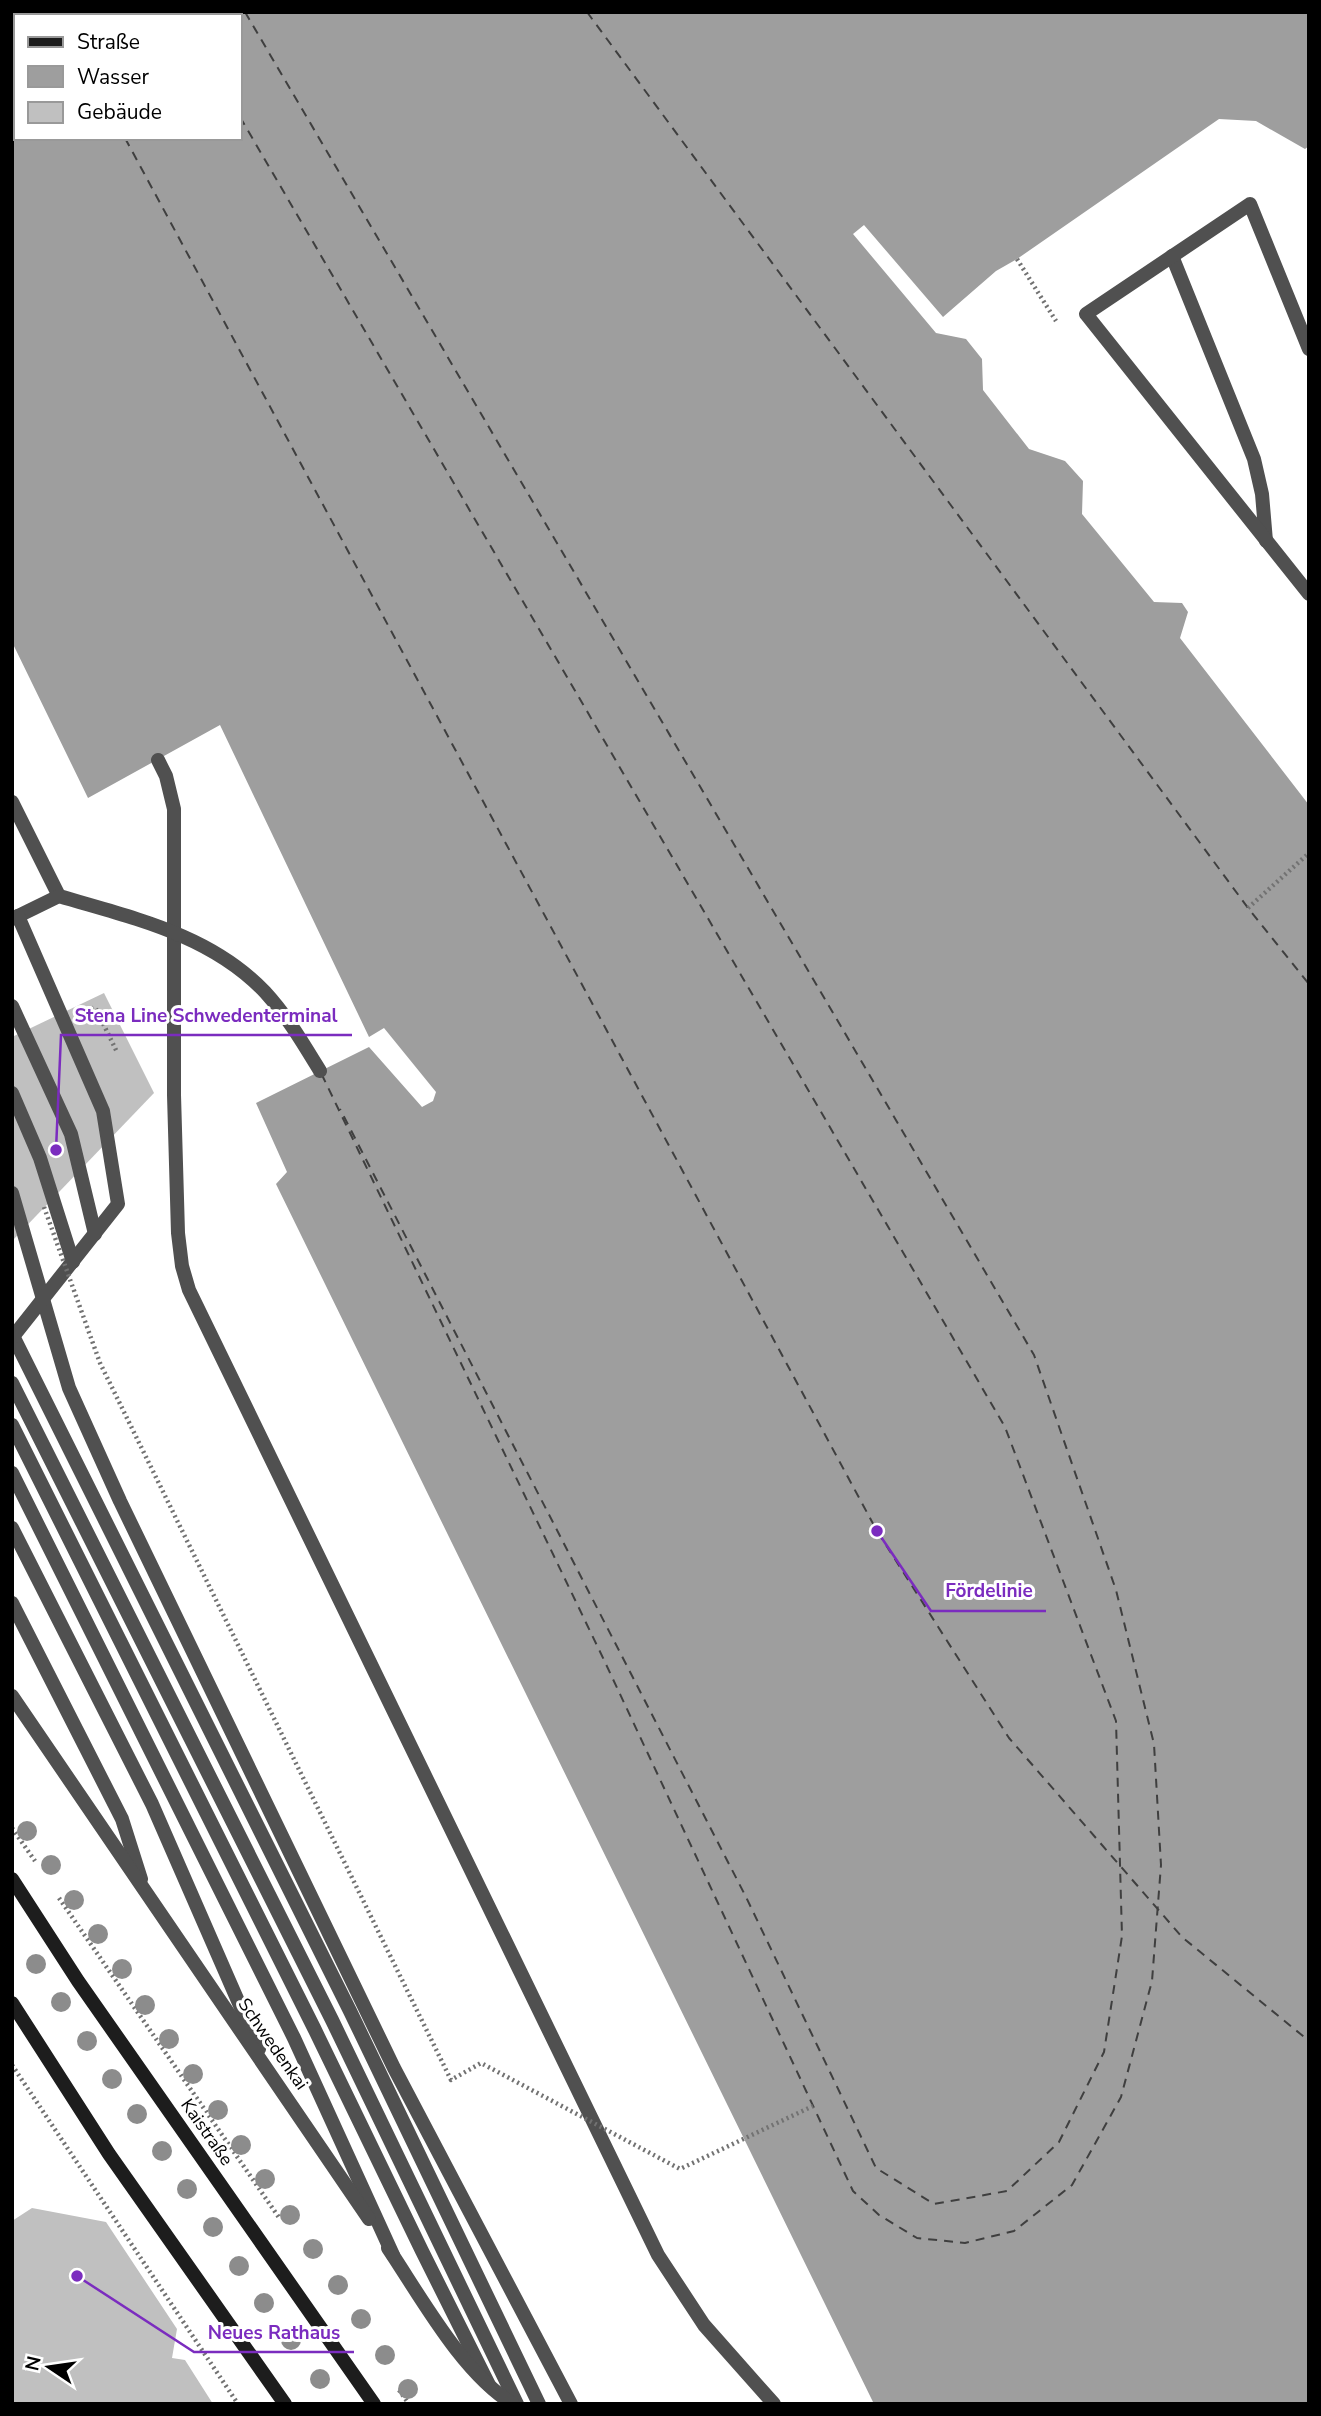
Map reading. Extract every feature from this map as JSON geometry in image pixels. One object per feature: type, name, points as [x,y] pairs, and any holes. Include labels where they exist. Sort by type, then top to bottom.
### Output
[{"type":"main road","name":"Kaistraße","points":[[12,1879],[86,1993],[374,2404]]},
{"type":"main road","points":[[12,2003],[109,2154],[285,2404]]},
{"type":"lane","points":[[1309,349],[1250,204],[1086,314],[1309,594]]},
{"type":"lane","points":[[1172,256],[1254,459],[1262,494],[1266,541]]},
{"type":"lane","points":[[158,760],[166,776],[174,809],[173,930],[178,1233],[182,1266],[189,1290],[658,2255],[704,2325],[774,2404]]},
{"type":"lane","points":[[12,802],[59,896]]},
{"type":"lane","points":[[320,1071],[292,1024],[264,991],[230,962],[173,930],[59,896],[15,917],[103,1111],[118,1204],[13,1337],[350,2011],[539,2404]]},
{"type":"lane","points":[[12,1006],[71,1135],[95,1234]]},
{"type":"lane","points":[[12,1093],[40,1158],[73,1262]]},
{"type":"lane","points":[[12,1194],[69,1388],[120,1501],[394,2068],[571,2404]]},
{"type":"lane","points":[[12,1383],[332,2020],[515,2404]]},
{"type":"lane","points":[[12,1425],[314,2028],[489,2385]]},
{"type":"lane","points":[[12,1473],[294,2038],[393,2255]]},
{"type":"lane","points":[[12,1528],[152,1804],[273,2079]]},
{"type":"lane","points":[[12,1603],[122,1819],[147,1897]]},
{"type":"lane","name":"Schwedenkai","points":[[12,1696],[450,2340],[489,2385],[515,2404]]},
{"type":"path","points":[[1017,259],[1056,321]]},
{"type":"path","points":[[1248,908],[1309,853]]},
{"type":"path","points":[[44,1207],[100,1363],[451,2080],[481,2063],[680,2169],[813,2106]]},
{"type":"path","points":[[12,1828],[35,1862]]},
{"type":"path","points":[[58,1895],[283,2223]]},
{"type":"path","points":[[12,2065],[238,2404]]},
{"type":"path","points":[[393,2381],[409,2404]]},
{"type":"water","points":[[12,12],[1309,12],[1309,146],[1305,149],[1256,121],[1219,119],[996,271],[943,317],[864,225],[853,234],[936,333],[966,339],[982,359],[983,390],[1029,449],[1065,461],[1083,481],[1082,514],[1154,602],[1182,603],[1188,612],[1180,638],[1309,805],[1309,2404],[874,2404],[276,1184],[287,1172],[256,1103],[369,1047],[422,1107],[433,1101],[436,1092],[384,1028],[369,1037],[220,725],[88,798],[12,642]]},
{"type":"building","points":[[104,993],[154,1093],[12,1241],[12,1037]]},
{"type":"building","points":[[32,2208],[106,2222],[177,2329],[172,2358],[185,2360],[213,2404],[12,2404],[12,2221]]},
{"type":"ferry route","points":[[245,12],[1034,1355],[1116,1590],[1154,1744],[1161,1865],[1152,1981],[1121,2097],[1072,2185],[1014,2231],[965,2243],[917,2238],[879,2215],[853,2191],[604,1660],[322,1075]]},
{"type":"ferry route","points":[[587,12],[1248,908],[1309,984]]},
{"type":"ferry route","points":[[242,120],[1005,1427],[1116,1721],[1122,1936],[1104,2052],[1059,2142],[1007,2191],[934,2204],[876,2168],[746,1897],[340,1109]]},
{"type":"ferry route","points":[[126,140],[877,1531],[1009,1738],[1182,1937],[1309,2041]]},
{"type":"place","name":"Stena Line Schwedenterminal","points":[[56,1150]]},
{"type":"place","name":"Fördelinie","points":[[877,1531]]},
{"type":"place","name":"Neues Rathaus","points":[[77,2276]]}]
